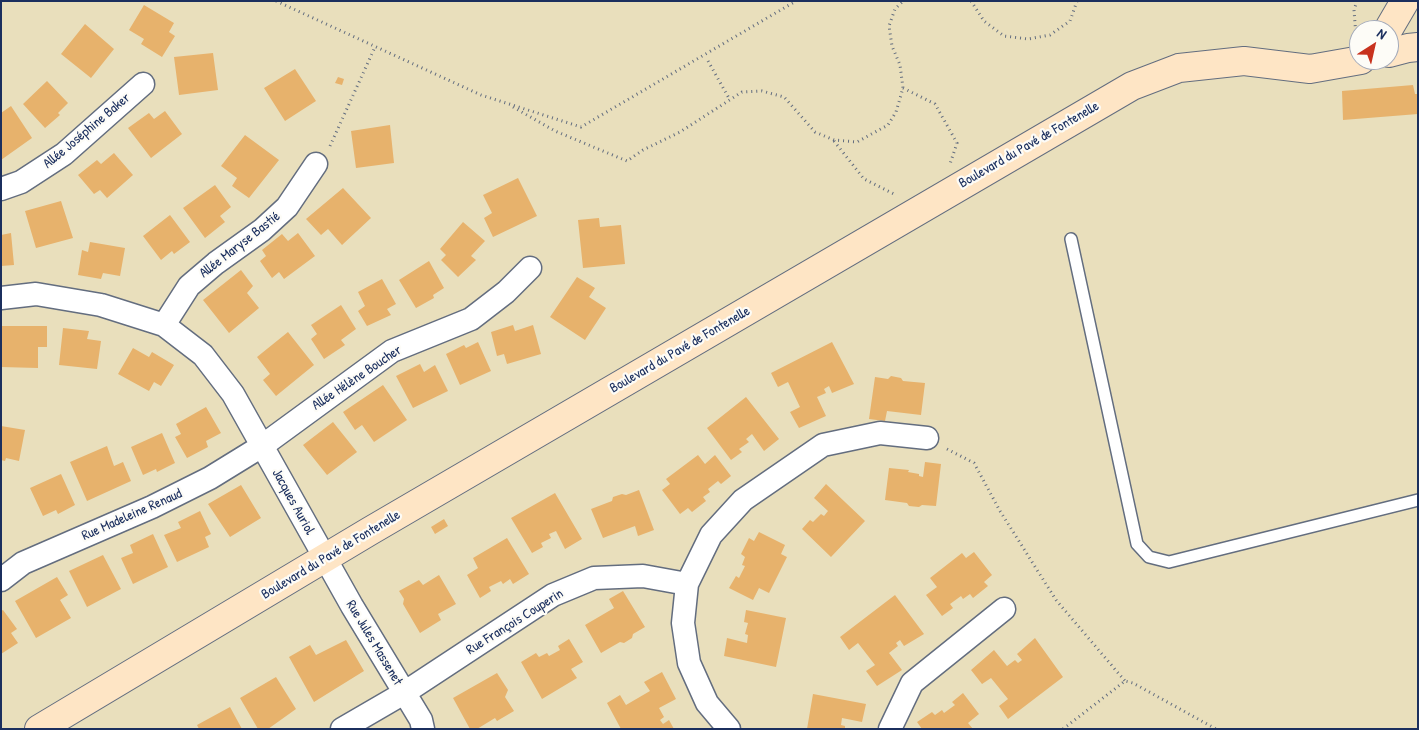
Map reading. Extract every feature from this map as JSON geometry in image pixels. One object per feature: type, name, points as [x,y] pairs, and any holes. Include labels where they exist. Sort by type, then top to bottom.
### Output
[{"type":"main road","points":[[1394,20],[1405,1]]},
{"type":"main road","points":[[1415,1],[1418,10]]},
{"type":"main road","points":[[1399,50],[1418,47]]},
{"type":"main road","name":"Boulevard du Pavé de Fontenelle","points":[[39,729],[325,558],[1132,86],[1179,68],[1244,61],[1310,69],[1349,57]]},
{"type":"street","name":"Allée Joséphine Baker","points":[[1,189],[21,182],[64,154],[143,84]]},
{"type":"street","name":"Allée Maryse Bastié","points":[[164,325],[189,286],[216,263],[262,230],[287,208],[316,164]]},
{"type":"street","name":"Allée Hélène Boucher","points":[[262,446],[392,351],[470,319],[506,292],[530,268]]},
{"type":"street","name":"Jacques Auriol","points":[[1,298],[36,294],[101,305],[164,325],[203,354],[233,394],[325,558]]},
{"type":"street","points":[[729,729],[708,703],[689,662],[683,623],[688,584],[711,535],[743,500],[823,445],[880,432],[927,438]]},
{"type":"street","name":"Rue Madeleine Renaud","points":[[1,580],[23,563],[152,507],[210,478],[262,446]]},
{"type":"street","name":"Rue Jules Massenet","points":[[325,558],[352,606],[393,671],[421,720],[423,729]]},
{"type":"street","name":"Rue François Couperin","points":[[342,729],[404,693],[553,595],[594,578],[643,576],[688,584]]},
{"type":"street","points":[[890,729],[912,683],[1004,609]]},
{"type":"lane","points":[[1070,239],[1137,544],[1149,557],[1169,562],[1418,500]]},
{"type":"path","points":[[276,1],[481,95],[582,127],[796,1]]},
{"type":"path","points":[[507,104],[555,131],[626,162],[643,150],[680,132],[742,92],[762,91],[784,98],[815,132],[834,140],[857,142],[888,126],[896,112],[903,88],[900,65],[892,46],[889,26],[895,9],[904,1]]},
{"type":"path","points":[[971,1],[984,21],[1004,36],[1028,39],[1050,35],[1070,21],[1077,1]]},
{"type":"path","points":[[1355,20],[1354,10],[1357,1]]},
{"type":"path","points":[[316,164],[326,155],[375,47]]},
{"type":"path","points":[[708,61],[730,100]]},
{"type":"path","points":[[903,88],[935,104],[957,144],[948,171]]},
{"type":"path","points":[[834,140],[864,179],[898,196]]},
{"type":"path","points":[[927,438],[974,463],[1000,511],[1056,600],[1125,681],[1133,683],[1216,729]]},
{"type":"path","points":[[1063,729],[1125,681]]},
{"type":"building","points":[[144,5],[174,23],[169,32],[175,36],[162,57],[141,44],[144,39],[129,30]]},
{"type":"building","points":[[85,24],[114,49],[91,78],[61,54]]},
{"type":"building","points":[[213,53],[218,90],[179,95],[174,57]]},
{"type":"building","points":[[295,69],[316,101],[285,121],[264,88]]},
{"type":"building","points":[[338,77],[344,79],[342,85],[335,83]]},
{"type":"building","points":[[47,81],[68,103],[58,113],[60,115],[45,128],[23,104]]},
{"type":"building","points":[[1413,85],[1415,94],[1418,94],[1418,114],[1343,120],[1342,91]]},
{"type":"building","points":[[11,106],[32,138],[1,160],[1,113]]},
{"type":"building","points":[[165,111],[182,134],[151,158],[128,128],[149,113],[154,119]]},
{"type":"building","points":[[390,125],[394,163],[356,168],[351,131]]},
{"type":"building","points":[[245,135],[279,160],[249,198],[232,186],[237,178],[221,166]]},
{"type":"building","points":[[114,153],[133,175],[107,198],[100,190],[94,194],[78,175],[97,160],[101,164]]},
{"type":"building","points":[[518,178],[537,216],[493,237],[484,218],[492,213],[483,195]]},
{"type":"building","points":[[215,185],[231,207],[220,216],[225,222],[205,238],[183,208]]},
{"type":"building","points":[[343,188],[371,218],[342,245],[328,229],[321,235],[306,219]]},
{"type":"building","points":[[61,201],[73,238],[36,248],[25,211]]},
{"type":"building","points":[[170,215],[190,242],[174,254],[172,251],[161,260],[143,236]]},
{"type":"building","points":[[599,218],[600,227],[621,225],[625,264],[583,268],[578,220]]},
{"type":"building","points":[[463,222],[485,241],[471,256],[476,260],[458,277],[441,260],[446,255],[440,249]]},
{"type":"building","points":[[11,233],[14,265],[1,266],[1,235]]},
{"type":"building","points":[[298,233],[315,256],[284,279],[279,272],[272,278],[260,261],[266,256],[262,250],[282,234],[288,241]]},
{"type":"building","points":[[90,242],[125,248],[120,276],[103,273],[101,279],[78,275],[82,250],[88,252]]},
{"type":"building","points":[[429,261],[444,288],[433,295],[434,298],[416,308],[399,280]]},
{"type":"building","points":[[241,270],[253,286],[247,293],[259,308],[229,333],[203,300]]},
{"type":"building","points":[[577,277],[595,288],[589,297],[606,308],[585,340],[550,317]]},
{"type":"building","points":[[382,279],[396,304],[387,309],[391,315],[367,326],[358,311],[365,306],[358,292]]},
{"type":"building","points":[[341,305],[356,329],[341,340],[345,345],[324,359],[311,339],[317,334],[311,325]]},
{"type":"building","points":[[513,325],[515,331],[533,325],[541,354],[507,364],[504,354],[497,356],[491,332]]},
{"type":"building","points":[[1,326],[47,326],[47,347],[38,347],[38,368],[1,367]]},
{"type":"building","points":[[63,328],[89,331],[87,339],[101,341],[97,369],[59,365]]},
{"type":"building","points":[[288,332],[314,365],[276,396],[263,380],[270,374],[257,357]]},
{"type":"building","points":[[478,342],[491,371],[460,385],[446,354],[464,345],[466,348]]},
{"type":"building","points":[[832,342],[854,384],[832,393],[829,386],[824,389],[826,393],[817,397],[826,416],[799,428],[790,412],[800,407],[788,382],[778,387],[771,373]]},
{"type":"building","points":[[133,348],[149,357],[152,352],[174,365],[161,386],[154,382],[149,391],[118,374]]},
{"type":"building","points":[[420,364],[424,372],[435,365],[448,391],[413,408],[396,376]]},
{"type":"building","points":[[891,376],[901,378],[903,381],[925,383],[921,415],[887,411],[885,421],[869,419],[875,377],[888,379]]},
{"type":"building","points":[[383,385],[407,420],[374,442],[362,425],[355,430],[343,412]]},
{"type":"building","points":[[746,397],[779,439],[764,451],[752,434],[746,439],[749,442],[739,449],[742,452],[731,460],[707,428]]},
{"type":"building","points":[[206,407],[221,433],[206,441],[208,447],[187,458],[175,437],[181,434],[176,424]]},
{"type":"building","points":[[333,422],[357,452],[327,475],[303,445]]},
{"type":"building","points":[[1,426],[25,430],[19,461],[6,458],[5,461],[1,460]]},
{"type":"building","points":[[162,433],[175,463],[157,472],[156,469],[143,475],[131,447]]},
{"type":"building","points":[[107,446],[114,466],[123,462],[131,481],[87,501],[70,462]]},
{"type":"building","points":[[698,455],[705,464],[715,455],[731,476],[721,484],[718,481],[708,489],[710,492],[703,497],[706,501],[692,512],[688,508],[680,514],[662,490],[670,484],[666,479]]},
{"type":"building","points":[[925,462],[941,464],[936,506],[909,506],[907,503],[885,500],[889,468],[909,470],[908,472],[919,474],[919,476],[923,477]]},
{"type":"building","points":[[61,474],[75,505],[58,514],[56,510],[43,516],[30,488]]},
{"type":"building","points":[[826,484],[865,521],[831,557],[802,529],[810,520],[813,522],[821,514],[824,516],[828,511],[814,498]]},
{"type":"building","points":[[241,485],[261,518],[230,537],[208,504]]},
{"type":"building","points":[[639,490],[654,530],[638,536],[635,526],[603,538],[591,509],[612,501],[613,497]]},
{"type":"building","points":[[555,493],[582,539],[565,549],[556,531],[549,534],[551,538],[541,543],[543,547],[532,553],[511,518]]},
{"type":"building","points":[[200,511],[211,534],[205,537],[209,547],[177,562],[164,535],[181,528],[178,522]]},
{"type":"building","points":[[444,519],[448,526],[435,534],[431,527]]},
{"type":"building","points":[[759,532],[785,545],[781,554],[787,557],[769,593],[759,588],[753,600],[729,588],[736,576],[739,578],[745,566],[742,565],[745,557],[741,554],[749,538],[754,541]]},
{"type":"building","points":[[153,534],[168,567],[133,584],[121,558],[133,553],[130,545]]},
{"type":"building","points":[[507,538],[529,574],[513,584],[510,579],[503,584],[501,581],[489,587],[491,591],[480,598],[467,575],[478,568],[473,558]]},
{"type":"building","points":[[974,552],[992,575],[984,582],[988,586],[973,598],[970,594],[963,599],[961,596],[950,604],[953,608],[942,616],[926,595],[937,587],[930,578],[962,553],[966,558]]},
{"type":"building","points":[[103,555],[121,589],[87,607],[69,571]]},
{"type":"building","points":[[439,575],[456,604],[438,614],[441,620],[420,633],[403,604],[404,599],[399,591],[419,580],[423,585]]},
{"type":"building","points":[[57,577],[68,595],[60,600],[71,618],[36,638],[15,601]]},
{"type":"building","points":[[623,591],[645,627],[633,634],[632,638],[624,643],[620,642],[601,653],[585,625],[614,608],[609,599]]},
{"type":"building","points":[[895,595],[924,634],[904,646],[900,640],[896,643],[898,646],[889,653],[902,670],[877,686],[866,671],[875,665],[858,643],[849,650],[840,637]]},
{"type":"building","points":[[3,610],[17,629],[11,633],[18,643],[1,654],[1,611]]},
{"type":"building","points":[[746,610],[786,618],[776,667],[724,656],[727,638],[747,643],[748,635],[745,634],[748,623],[744,622]]},
{"type":"building","points":[[1035,638],[1063,677],[1008,719],[999,706],[1008,699],[991,678],[982,684],[971,670],[994,650],[1007,666],[1015,660],[1018,663],[1022,660],[1017,654]]},
{"type":"building","points":[[569,639],[583,662],[571,669],[577,678],[542,699],[521,662],[536,653],[539,657],[547,653],[549,656],[560,650],[558,646]]},
{"type":"building","points":[[346,640],[364,671],[314,702],[289,657],[310,645],[316,655]]},
{"type":"building","points":[[662,672],[676,699],[659,708],[664,717],[660,720],[663,724],[669,720],[674,729],[621,729],[607,703],[620,695],[626,705],[650,691],[644,682]]},
{"type":"building","points":[[497,673],[508,690],[505,697],[514,711],[497,721],[495,718],[477,729],[470,729],[453,698]]},
{"type":"building","points":[[276,677],[296,709],[268,729],[258,729],[240,698]]},
{"type":"building","points":[[963,693],[979,714],[968,723],[973,729],[922,729],[917,722],[932,712],[935,715],[942,710],[944,713],[955,705],[952,702]]},
{"type":"building","points":[[813,694],[866,704],[862,722],[842,718],[841,725],[845,726],[845,729],[807,729]]},
{"type":"building","points":[[230,707],[242,729],[199,729],[197,725]]}]
